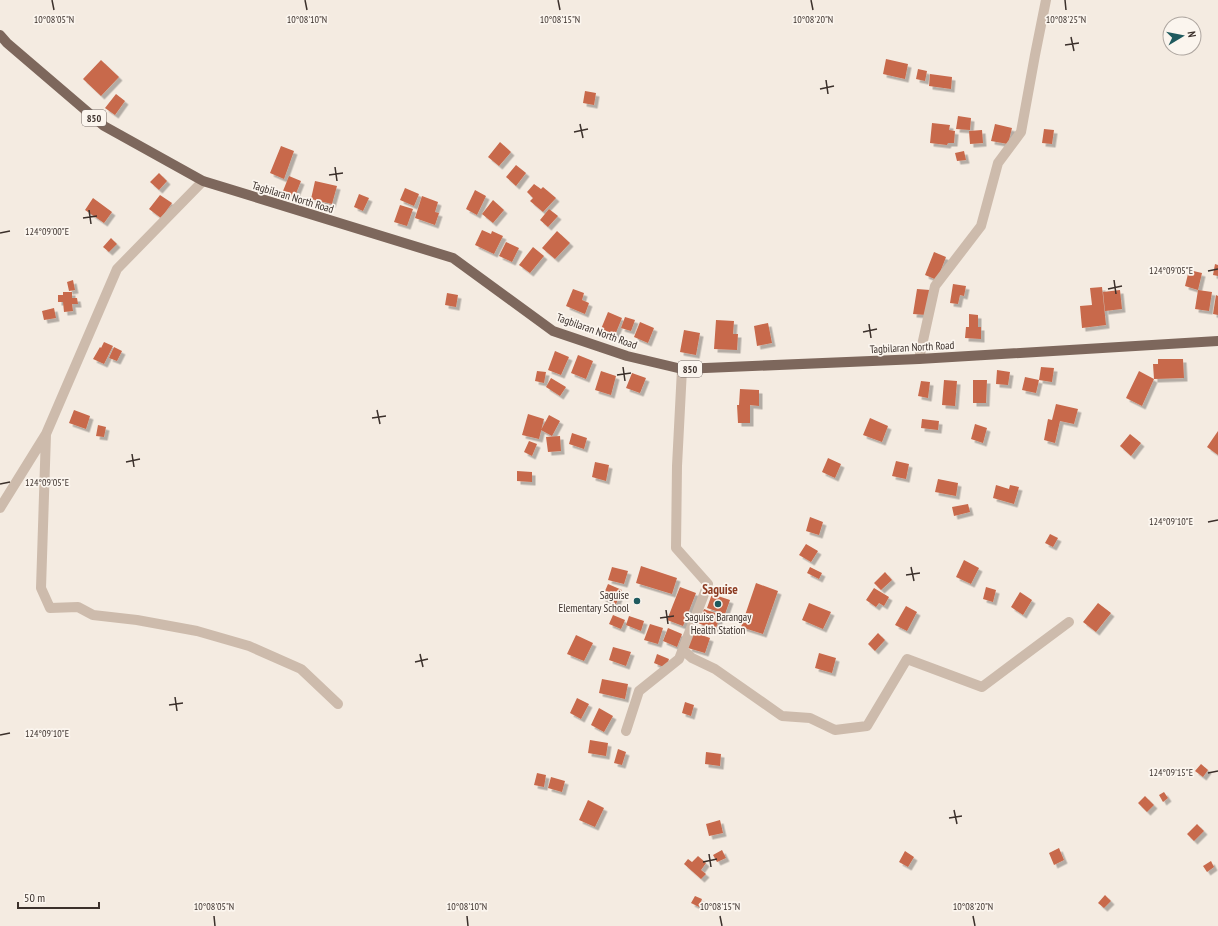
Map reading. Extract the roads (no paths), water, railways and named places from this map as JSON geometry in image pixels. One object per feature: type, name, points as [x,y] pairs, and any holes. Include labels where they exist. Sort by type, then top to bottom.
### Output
[{"type":"main road","name":"Tagbilaran North Road","points":[[0,35],[7,43],[104,126],[203,182],[453,258],[553,331],[627,356],[682,369],[919,359],[1218,341]]},
{"type":"street","points":[[919,359],[935,286],[981,226],[998,163],[1021,132],[1034,55],[1046,0]]},
{"type":"street","points":[[0,508],[46,434],[117,269],[203,182]]},
{"type":"street","points":[[626,731],[638,691],[679,659],[708,584],[676,548],[677,466],[682,369]]},
{"type":"street","points":[[46,434],[41,588],[50,608],[78,607],[93,615],[137,620],[190,630],[249,646],[301,669],[338,704]]},
{"type":"street","points":[[683,650],[692,658],[715,669],[782,716],[810,718],[835,730],[867,726],[907,659],[982,687],[1069,622]]},
{"type":"place","name":"Saguise Elementary School","points":[[637,601]]},
{"type":"place","name":"Saguise Barangay Health Station","points":[[718,604]]},
{"type":"district","name":"Saguise","points":[[720,589]]}]
